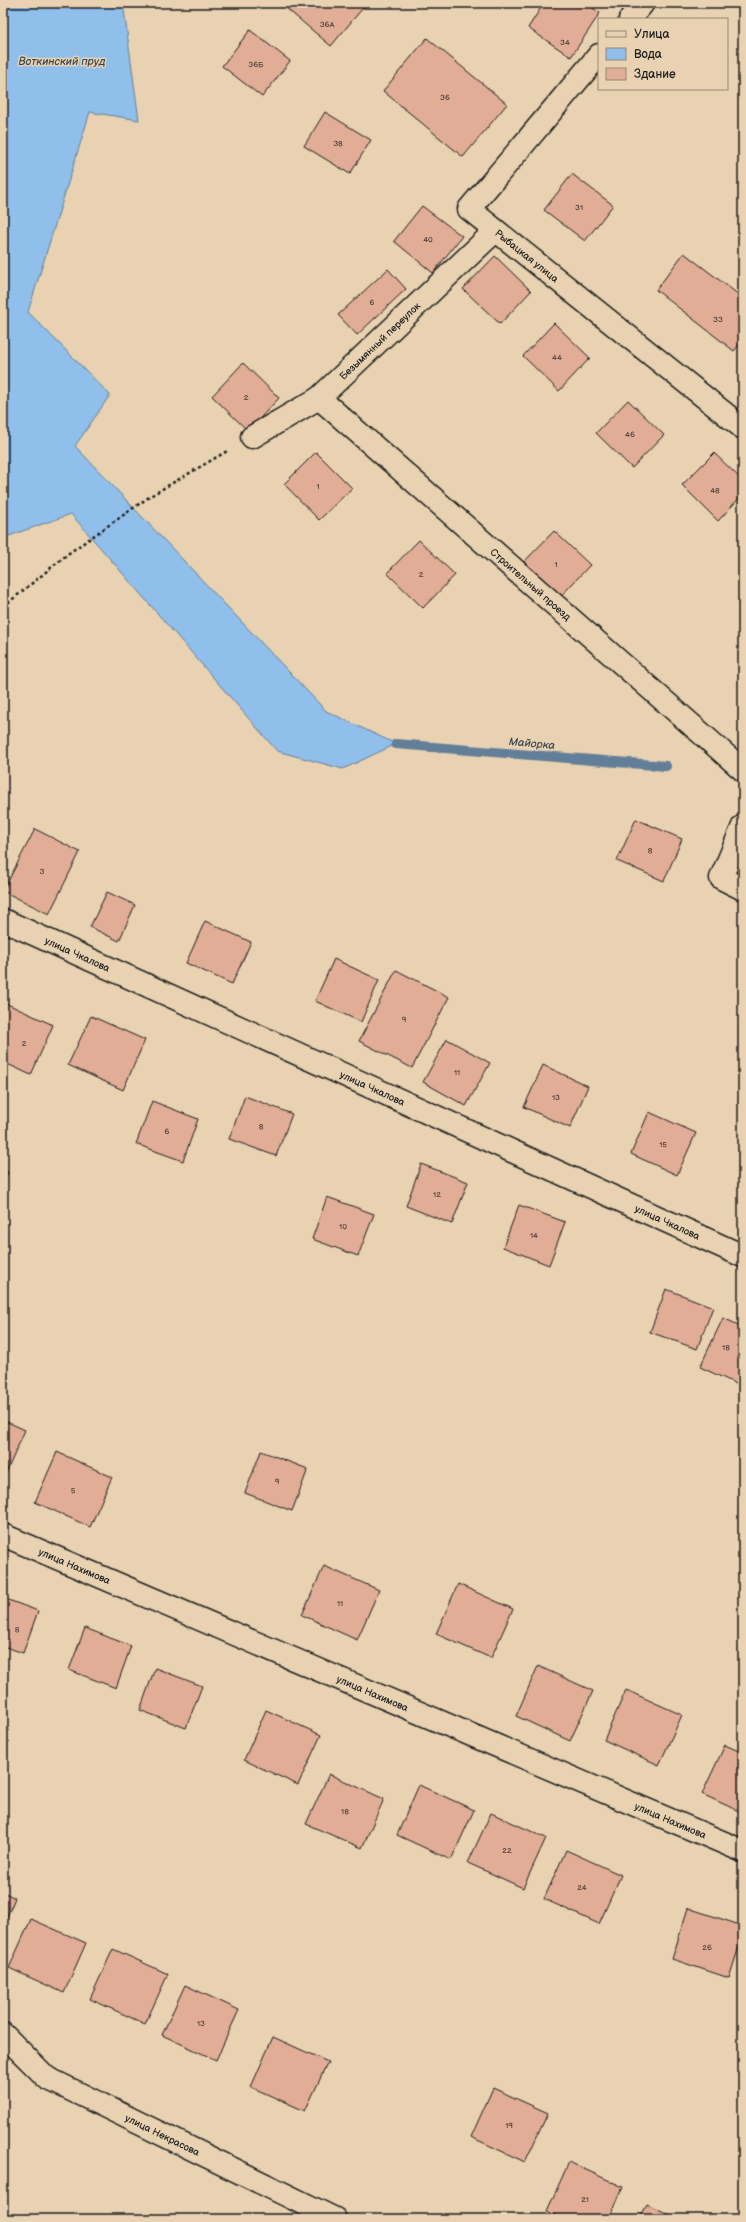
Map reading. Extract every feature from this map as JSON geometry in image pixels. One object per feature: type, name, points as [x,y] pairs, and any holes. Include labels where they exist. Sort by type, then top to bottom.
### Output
[{"type":"street","points":[[631,18],[643,3]]},
{"type":"street","name":"Рыбацкая улица","points":[[598,57],[469,209],[743,428]]},
{"type":"street","name":"Безымянный переулок","points":[[252,437],[319,398],[495,231]]},
{"type":"street","name":"Строительный проезд","points":[[319,398],[743,770]]},
{"type":"street","points":[[743,826],[721,878],[743,888]]},
{"type":"street","name":"улица Чкалова","points":[[3,920],[743,1256]]},
{"type":"street","name":"улица Нахимова","points":[[3,1535],[743,1851]]},
{"type":"street","name":"улица Некрасова","points":[[3,2034],[47,2078],[335,2219]]},
{"type":"path","points":[[3,607],[69,552],[152,495],[252,437]]},
{"type":"water","name":"Воткинский пруд","points":[[3,3],[123,3],[139,120],[90,112],[28,312],[110,395],[75,446],[326,711],[396,744],[343,769],[277,751],[71,514],[3,538]]},
{"type":"building","points":[[280,3],[367,3],[331,46]]},
{"type":"building","points":[[544,3],[585,3],[600,13],[571,57],[528,28]]},
{"type":"building","points":[[250,30],[290,61],[262,97],[222,66]]},
{"type":"building","points":[[427,38],[507,104],[463,157],[383,91]]},
{"type":"building","points":[[325,112],[371,140],[350,174],[304,146]]},
{"type":"building","points":[[572,174],[613,205],[585,241],[544,210]]},
{"type":"building","points":[[422,206],[462,236],[433,273],[394,241]]},
{"type":"building","points":[[684,253],[743,298],[743,340],[734,351],[656,290]]},
{"type":"building","points":[[495,256],[531,291],[500,324],[463,289]]},
{"type":"building","points":[[388,269],[406,289],[357,335],[338,315]]},
{"type":"building","points":[[554,323],[590,358],[559,391],[523,356]]},
{"type":"building","points":[[243,363],[279,398],[248,431],[212,396]]},
{"type":"building","points":[[628,400],[664,435],[632,468],[596,433]]},
{"type":"building","points":[[316,452],[352,488],[319,520],[284,484]]},
{"type":"building","points":[[714,453],[743,481],[743,494],[718,521],[682,485]]},
{"type":"building","points":[[554,531],[590,565],[558,599],[522,564]]},
{"type":"building","points":[[419,540],[455,575],[423,608],[387,573]]},
{"type":"building","points":[[636,819],[682,839],[664,881],[617,861]]},
{"type":"building","points":[[35,829],[80,852],[49,914],[3,891]]},
{"type":"building","points":[[107,892],[135,905],[119,941],[90,927]]},
{"type":"building","points":[[205,921],[251,942],[232,984],[186,963]]},
{"type":"building","points":[[334,959],[379,980],[361,1022],[315,1001]]},
{"type":"building","points":[[396,970],[449,997],[412,1068],[359,1041]]},
{"type":"building","points":[[3,1002],[53,1025],[31,1075],[3,1062]]},
{"type":"building","points":[[91,1016],[145,1040],[123,1090],[68,1065]]},
{"type":"building","points":[[447,1039],[490,1063],[466,1106],[423,1082]]},
{"type":"building","points":[[543,1065],[588,1086],[570,1128],[524,1107]]},
{"type":"building","points":[[245,1096],[292,1114],[276,1156],[229,1139]]},
{"type":"building","points":[[152,1101],[198,1119],[183,1161],[136,1144]]},
{"type":"building","points":[[649,1112],[696,1133],[677,1175],[631,1154]]},
{"type":"building","points":[[421,1164],[468,1182],[452,1224],[406,1206]]},
{"type":"building","points":[[3,1170],[8,1172],[3,1184]]},
{"type":"building","points":[[327,1197],[374,1214],[358,1256],[312,1239]]},
{"type":"building","points":[[519,1205],[565,1222],[549,1265],[503,1247]]},
{"type":"building","points":[[666,1289],[713,1307],[697,1349],[650,1332]]},
{"type":"building","points":[[723,1318],[743,1327],[743,1387],[700,1367]]},
{"type":"building","points":[[3,1420],[25,1430],[3,1480]]},
{"type":"building","points":[[261,1451],[308,1469],[292,1511],[245,1493]]},
{"type":"building","points":[[57,1452],[112,1477],[90,1527],[35,1502]]},
{"type":"building","points":[[324,1566],[379,1590],[357,1640],[302,1615]]},
{"type":"building","points":[[458,1584],[513,1609],[491,1658],[436,1634]]},
{"type":"building","points":[[3,1598],[38,1611],[23,1653],[3,1646]]},
{"type":"building","points":[[85,1628],[131,1646],[116,1688],[69,1670]]},
{"type":"building","points":[[538,1666],[593,1691],[570,1741],[516,1716]]},
{"type":"building","points":[[155,1668],[202,1686],[186,1728],[140,1710]]},
{"type":"building","points":[[626,1690],[682,1715],[659,1765],[604,1740]]},
{"type":"building","points":[[266,1710],[321,1735],[298,1785],[244,1760]]},
{"type":"building","points":[[725,1745],[743,1753],[743,1813],[702,1794]]},
{"type":"building","points":[[329,1774],[384,1799],[362,1848],[306,1824]]},
{"type":"building","points":[[419,1785],[474,1810],[451,1860],[397,1835]]},
{"type":"building","points":[[491,1813],[546,1838],[523,1888],[468,1863]]},
{"type":"building","points":[[566,1850],[621,1875],[599,1924],[544,1899]]},
{"type":"building","points":[[3,1892],[15,1898],[3,1926]]},
{"type":"building","points":[[688,1908],[743,1926],[743,1934],[729,1978],[672,1959]]},
{"type":"building","points":[[31,1919],[86,1943],[64,1993],[9,1968]]},
{"type":"building","points":[[113,1949],[168,1974],[145,2024],[90,1999]]},
{"type":"building","points":[[185,1985],[239,2010],[216,2060],[162,2035]]},
{"type":"building","points":[[273,2037],[328,2062],[305,2111],[251,2087]]},
{"type":"building","points":[[493,2088],[548,2113],[525,2162],[471,2137]]},
{"type":"building","points":[[569,2162],[623,2187],[609,2219],[563,2219],[547,2211]]},
{"type":"building","points":[[647,2204],[679,2219],[640,2219]]},
{"type":"waterway","name":"Майорка","points":[[396,744],[666,766]]}]
